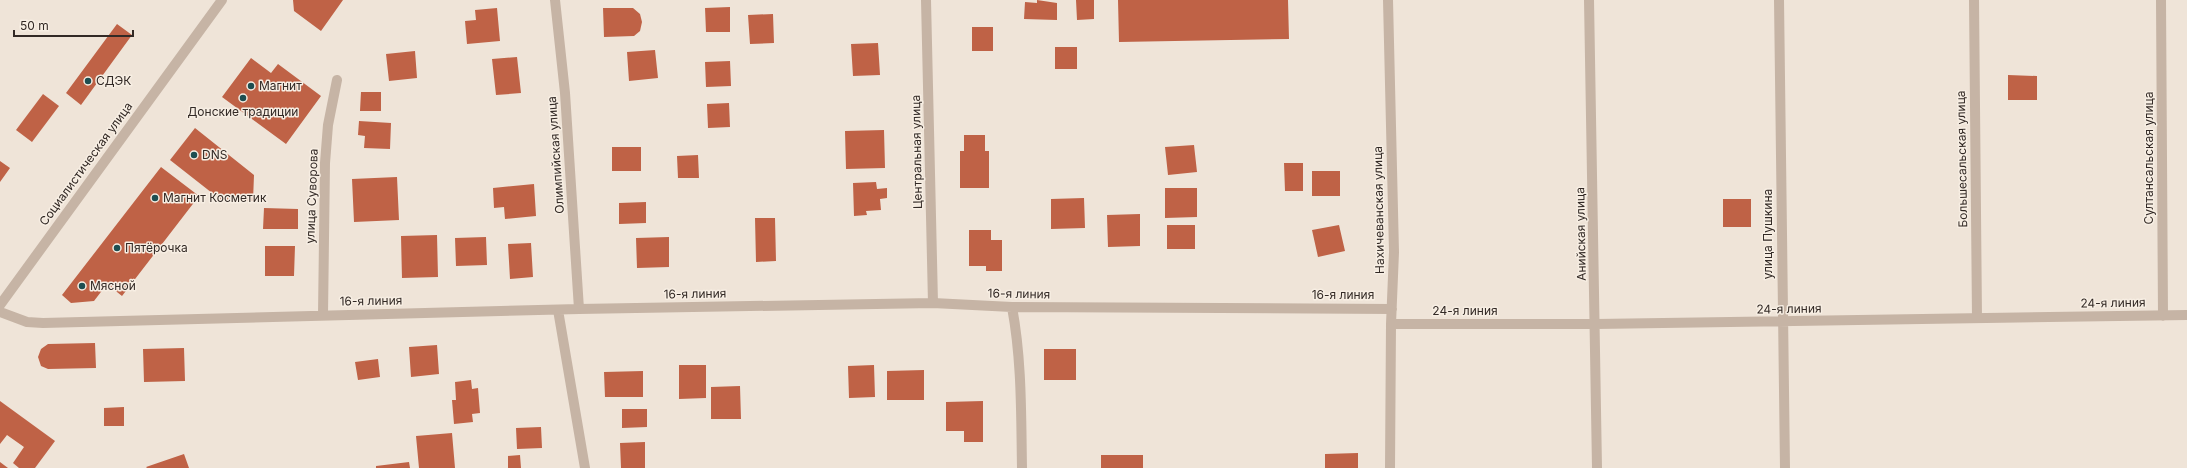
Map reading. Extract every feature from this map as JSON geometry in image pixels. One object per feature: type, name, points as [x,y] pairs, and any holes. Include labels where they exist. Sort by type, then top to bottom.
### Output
[{"type":"street","name":"Социалистическая улица","points":[[0,305],[222,0]]},
{"type":"street","name":"Олимпийская улица","points":[[555,0],[566,101],[579,309]]},
{"type":"street","name":"Центральная улица","points":[[926,0],[933,303]]},
{"type":"street","name":"Нахичеванская улица","points":[[1388,0],[1394,252],[1391,324],[1390,468]]},
{"type":"street","name":"Анийская улица","points":[[1589,0],[1596,324],[1596,468]]},
{"type":"street","name":"улица Пушкина","points":[[1779,0],[1785,468]]},
{"type":"street","name":"Большесальская улица","points":[[1974,0],[1977,318]]},
{"type":"street","name":"Султансальская улица","points":[[2161,0],[2163,316]]},
{"type":"street","name":"улица Суворова","points":[[323,315],[325,163],[328,125],[337,80]]},
{"type":"street","name":"16-я линия","points":[[0,312],[27,322],[43,323],[579,309],[933,303],[1012,307],[1392,309]]},
{"type":"street","points":[[1012,307],[1019,344],[1022,468]]},
{"type":"street","points":[[558,310],[585,468]]},
{"type":"street","name":"24-я линия","points":[[1391,324],[1782,322],[2187,315]]},
{"type":"building","points":[[293,0],[343,0],[321,31],[294,11]]},
{"type":"building","points":[[1037,0],[1057,3],[1057,20],[1024,19],[1025,2],[1037,3]]},
{"type":"building","points":[[1076,0],[1094,0],[1094,19],[1077,20]]},
{"type":"building","points":[[1118,0],[1288,0],[1289,39],[1119,42]]},
{"type":"building","points":[[730,7],[730,32],[706,32],[705,8]]},
{"type":"building","points":[[497,8],[500,41],[467,44],[465,21],[476,20],[475,10]]},
{"type":"building","points":[[603,8],[633,8],[640,14],[642,22],[640,31],[634,36],[604,37]]},
{"type":"building","points":[[773,14],[774,43],[750,44],[748,15]]},
{"type":"building","points":[[117,24],[132,35],[81,105],[66,93]]},
{"type":"building","points":[[972,27],[993,27],[993,51],[972,51]]},
{"type":"building","points":[[878,43],[880,75],[853,76],[851,44]]},
{"type":"building","points":[[1055,47],[1077,47],[1077,69],[1055,69]]},
{"type":"building","points":[[655,50],[658,78],[629,81],[627,52]]},
{"type":"building","points":[[415,51],[417,78],[389,81],[386,54]]},
{"type":"building","points":[[517,57],[521,93],[496,95],[492,59]]},
{"type":"building","points":[[251,58],[271,73],[278,64],[321,96],[286,144],[222,97]]},
{"type":"building","points":[[730,61],[731,86],[706,87],[705,62]]},
{"type":"building","points":[[2008,75],[2037,76],[2037,100],[2008,100]]},
{"type":"building","points":[[361,92],[381,92],[381,111],[360,111]]},
{"type":"building","points":[[43,94],[59,106],[32,142],[16,130]]},
{"type":"building","points":[[729,103],[730,127],[708,128],[707,104]]},
{"type":"building","points":[[359,121],[391,123],[390,149],[364,148],[365,136],[358,135]]},
{"type":"building","points":[[195,128],[254,175],[253,201],[221,200],[170,160]]},
{"type":"building","points":[[884,130],[885,168],[846,169],[845,131]]},
{"type":"building","points":[[964,135],[985,135],[985,151],[989,151],[989,188],[960,188],[960,151],[964,151]]},
{"type":"building","points":[[1194,145],[1197,172],[1168,175],[1165,147]]},
{"type":"building","points":[[612,147],[641,147],[641,171],[612,171]]},
{"type":"building","points":[[698,155],[699,178],[678,178],[677,156]]},
{"type":"building","points":[[0,161],[10,168],[0,182]]},
{"type":"building","points":[[1284,163],[1303,163],[1303,191],[1285,191]]},
{"type":"building","points":[[161,167],[199,196],[122,296],[107,284],[94,301],[71,303],[62,295]]},
{"type":"building","points":[[1312,171],[1340,171],[1340,196],[1312,196]]},
{"type":"building","points":[[397,177],[399,220],[354,222],[352,179]]},
{"type":"building","points":[[876,182],[877,189],[887,188],[887,198],[880,199],[881,210],[866,211],[867,215],[854,216],[853,183]]},
{"type":"building","points":[[534,184],[536,216],[505,219],[504,207],[494,208],[493,188]]},
{"type":"building","points":[[1165,188],[1197,188],[1197,217],[1165,218]]},
{"type":"building","points":[[1084,198],[1085,228],[1051,229],[1051,199]]},
{"type":"building","points":[[1723,199],[1751,199],[1751,227],[1723,227]]},
{"type":"building","points":[[646,202],[646,223],[619,224],[619,203]]},
{"type":"building","points":[[264,208],[298,209],[298,229],[263,229]]},
{"type":"building","points":[[1140,214],[1140,246],[1108,247],[1107,215]]},
{"type":"building","points":[[755,218],[775,218],[776,261],[756,262]]},
{"type":"building","points":[[1167,225],[1195,225],[1195,249],[1167,249]]},
{"type":"building","points":[[1339,225],[1345,251],[1318,257],[1312,230]]},
{"type":"building","points":[[969,230],[991,230],[991,240],[1002,240],[1002,271],[986,271],[986,266],[969,266]]},
{"type":"building","points":[[437,235],[438,277],[402,278],[401,236]]},
{"type":"building","points":[[486,237],[487,265],[456,266],[455,238]]},
{"type":"building","points":[[669,237],[669,267],[637,268],[636,238]]},
{"type":"building","points":[[531,243],[533,277],[510,279],[508,244]]},
{"type":"building","points":[[265,246],[295,246],[294,276],[265,276]]},
{"type":"building","points":[[95,343],[96,368],[48,369],[41,366],[38,357],[41,349],[48,344]]},
{"type":"building","points":[[437,345],[439,374],[411,377],[409,347]]},
{"type":"building","points":[[184,348],[185,381],[144,382],[143,349]]},
{"type":"building","points":[[1044,349],[1076,349],[1076,380],[1044,380]]},
{"type":"building","points":[[378,359],[380,377],[358,380],[355,362]]},
{"type":"building","points":[[679,365],[706,365],[706,398],[679,399]]},
{"type":"building","points":[[874,365],[875,397],[849,398],[848,366]]},
{"type":"building","points":[[924,370],[924,400],[887,400],[887,371]]},
{"type":"building","points":[[643,371],[643,397],[605,397],[604,372]]},
{"type":"building","points":[[471,380],[472,389],[478,388],[480,413],[472,414],[473,422],[454,424],[452,400],[456,400],[455,382]]},
{"type":"building","points":[[740,386],[741,419],[711,419],[711,387]]},
{"type":"building","points":[[0,401],[55,441],[35,468],[19,468],[13,463],[24,447],[7,435],[0,444]]},
{"type":"building","points":[[983,401],[983,442],[964,442],[964,431],[946,431],[946,402]]},
{"type":"building","points":[[124,407],[124,426],[104,426],[104,408]]},
{"type":"building","points":[[622,409],[647,409],[647,427],[622,428]]},
{"type":"building","points":[[541,427],[542,448],[517,449],[516,428]]},
{"type":"building","points":[[452,433],[455,468],[419,468],[416,436]]},
{"type":"building","points":[[645,442],[645,468],[621,468],[620,443]]},
{"type":"building","points":[[1358,453],[1358,468],[1325,468],[1325,454]]},
{"type":"building","points":[[184,454],[189,468],[146,467]]},
{"type":"building","points":[[520,455],[521,468],[508,468],[508,456]]},
{"type":"building","points":[[1101,455],[1143,455],[1143,468],[1101,468]]},
{"type":"building","points":[[0,462],[8,468],[0,468]]},
{"type":"building","points":[[409,462],[410,468],[376,468],[376,466]]},
{"type":"place","name":"СДЭК","points":[[88,81]]},
{"type":"place","name":"Магнит","points":[[251,86]]},
{"type":"place","name":"Донские традиции","points":[[243,98]]},
{"type":"place","name":"DNS","points":[[194,155]]},
{"type":"place","name":"Магнит Косметик","points":[[155,198]]},
{"type":"place","name":"Пятёрочка","points":[[117,248]]},
{"type":"place","name":"Мясной","points":[[82,286]]}]
